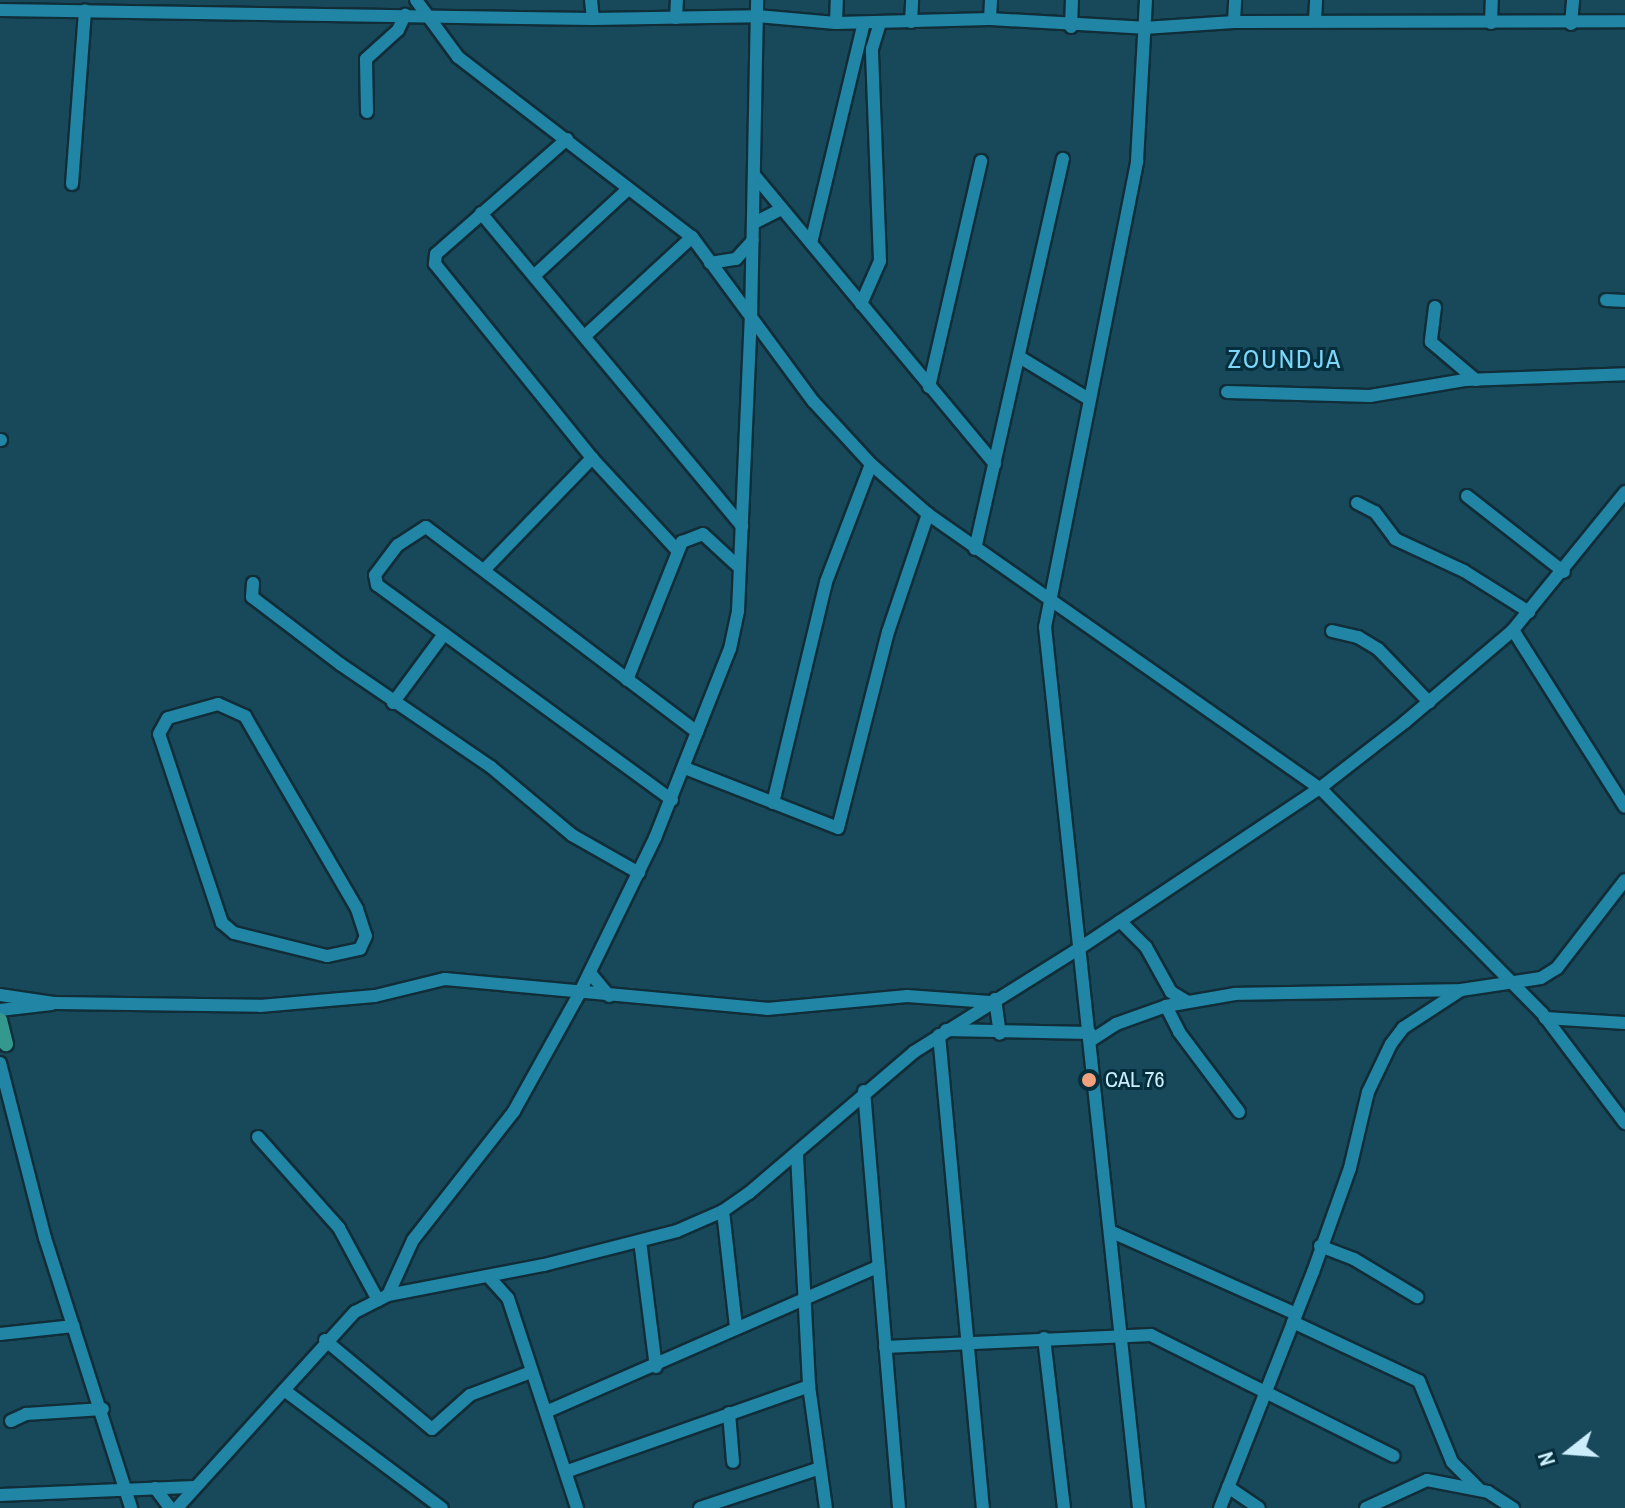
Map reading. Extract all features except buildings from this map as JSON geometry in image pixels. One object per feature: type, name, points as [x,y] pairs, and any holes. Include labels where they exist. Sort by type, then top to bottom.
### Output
[{"type":"main road","points":[[2,1013],[6,1044]]},
{"type":"street","points":[[416,0],[424,15],[465,63],[692,237],[751,319],[871,464],[928,514],[1320,788],[1545,1018],[1625,1123]]},
{"type":"street","points":[[591,0],[593,19]]},
{"type":"street","points":[[676,18],[677,0]]},
{"type":"street","points":[[383,1298],[413,1240],[514,1111],[579,994],[672,800],[736,628],[751,319],[757,0]]},
{"type":"street","points":[[836,23],[837,0]]},
{"type":"street","points":[[911,22],[912,0]]},
{"type":"street","points":[[990,19],[991,0]]},
{"type":"street","points":[[1071,27],[1072,0]]},
{"type":"street","points":[[1139,1508],[1112,1232],[1046,657],[1047,597],[1119,271],[1137,161],[1146,0]]},
{"type":"street","points":[[1234,22],[1235,0]]},
{"type":"street","points":[[1315,21],[1316,0]]},
{"type":"street","points":[[1491,23],[1492,0]]},
{"type":"street","points":[[1571,24],[1573,0]]},
{"type":"street","points":[[0,10],[593,19],[757,16],[836,23],[990,19],[1071,27],[1144,28],[1234,22],[1571,24],[1625,21]]},
{"type":"street","points":[[72,184],[85,10]]},
{"type":"street","points":[[367,112],[366,59],[398,30],[405,15]]},
{"type":"street","points":[[811,243],[864,23]]},
{"type":"street","points":[[861,304],[880,261],[872,49],[880,23]]},
{"type":"street","points":[[567,139],[436,254],[437,269],[592,458],[677,550]]},
{"type":"street","points":[[975,549],[1021,358],[1063,159]]},
{"type":"street","points":[[929,387],[981,161]]},
{"type":"street","points":[[755,176],[995,464]]},
{"type":"street","points":[[536,274],[628,189]]},
{"type":"street","points":[[754,223],[781,209]]},
{"type":"street","points":[[481,213],[587,334],[742,526]]},
{"type":"street","points":[[587,334],[692,237]]},
{"type":"street","points":[[710,263],[736,259],[753,240]]},
{"type":"street","points":[[1606,300],[1625,301]]},
{"type":"street","points":[[1435,307],[1431,342],[1476,380]]},
{"type":"street","points":[[1021,358],[1089,399]]},
{"type":"street","points":[[1227,392],[1370,396],[1476,380],[1625,374]]},
{"type":"street","points":[[484,570],[592,458]]},
{"type":"street","points":[[773,803],[826,582],[871,464]]},
{"type":"street","points":[[185,1505],[194,1487],[345,1319],[383,1298],[512,1272],[640,1241],[723,1211],[797,1155],[864,1091],[943,1032],[1080,948],[1320,788],[1429,702],[1513,630],[1564,572],[1625,492]]},
{"type":"street","points":[[1467,496],[1564,572]]},
{"type":"street","points":[[1357,503],[1375,512],[1395,539],[1464,571],[1529,612]]},
{"type":"street","points":[[685,768],[838,828],[888,632],[928,514]]},
{"type":"street","points":[[672,800],[377,585],[375,575],[398,545],[422,527],[484,570],[697,732]]},
{"type":"street","points":[[627,680],[677,550],[691,535],[703,534],[740,568]]},
{"type":"street","points":[[253,583],[252,597],[393,703],[491,767],[572,835],[639,873]]},
{"type":"street","points":[[1513,630],[1625,807]]},
{"type":"street","points":[[1332,631],[1358,637],[1378,649],[1429,702]]},
{"type":"street","points":[[393,703],[444,634]]},
{"type":"street","points":[[218,704],[245,716],[357,909],[366,936],[360,949],[327,956],[225,927],[167,764],[159,734],[168,718],[218,704]]},
{"type":"street","points":[[943,1032],[1090,1037],[1166,1006],[1235,994],[1461,990],[1541,978],[1557,968],[1625,880]]},
{"type":"street","points":[[1120,921],[1146,947],[1171,992],[1186,1001]]},
{"type":"street","points":[[590,973],[609,996]]},
{"type":"street","points":[[55,1003],[2,1013],[1,992],[55,1003],[260,1006],[375,996],[445,979],[579,994],[767,1009],[907,996],[992,1000]]},
{"type":"street","points":[[1220,1508],[1262,1390],[1294,1318],[1350,1168],[1368,1092],[1391,1044],[1403,1028],[1461,990]]},
{"type":"street","points":[[992,1000],[1000,1034]]},
{"type":"street","points":[[1166,1006],[1239,1112]]},
{"type":"street","points":[[1545,1018],[1625,1023]]},
{"type":"street","points":[[943,1032],[983,1508]]},
{"type":"street","points":[[6,1044],[6,1077]]},
{"type":"street","points":[[0,1063],[45,1238],[103,1409],[131,1508]]},
{"type":"street","points":[[864,1091],[899,1508]]},
{"type":"street","points":[[258,1137],[339,1228],[383,1298]]},
{"type":"street","points":[[797,1155],[809,1386],[826,1508]]},
{"type":"street","points":[[723,1211],[736,1327]]},
{"type":"street","points":[[1112,1232],[1419,1381],[1452,1462],[1480,1490]]},
{"type":"street","points":[[640,1241],[656,1367]]},
{"type":"street","points":[[1320,1246],[1354,1259],[1417,1297]]},
{"type":"street","points":[[548,1411],[656,1367],[736,1327],[877,1267]]},
{"type":"street","points":[[508,1298],[512,1272]]},
{"type":"street","points":[[488,1276],[508,1298],[531,1372],[568,1471],[577,1508]]},
{"type":"street","points":[[0,1334],[74,1326]]},
{"type":"street","points":[[885,1347],[1122,1333],[1151,1335],[1394,1456]]},
{"type":"street","points":[[1044,1338],[1064,1508]]},
{"type":"street","points":[[325,1340],[432,1429],[470,1395],[531,1372]]},
{"type":"street","points":[[568,1471],[809,1386]]},
{"type":"street","points":[[284,1390],[442,1508]]},
{"type":"street","points":[[11,1421],[26,1414],[103,1409]]},
{"type":"street","points":[[729,1413],[733,1462]]},
{"type":"street","points":[[700,1508],[820,1468]]},
{"type":"street","points":[[1366,1508],[1427,1480],[1502,1497],[1513,1508]]},
{"type":"street","points":[[0,1495],[194,1487]]},
{"type":"street","points":[[1228,1487],[1259,1508]]},
{"type":"street","points":[[155,1488],[170,1508]]},
{"type":"place","name":"CAL 76","points":[[1089,1080]]},
{"type":"district","name":"ZOUNDJA","points":[[1285,359]]}]
